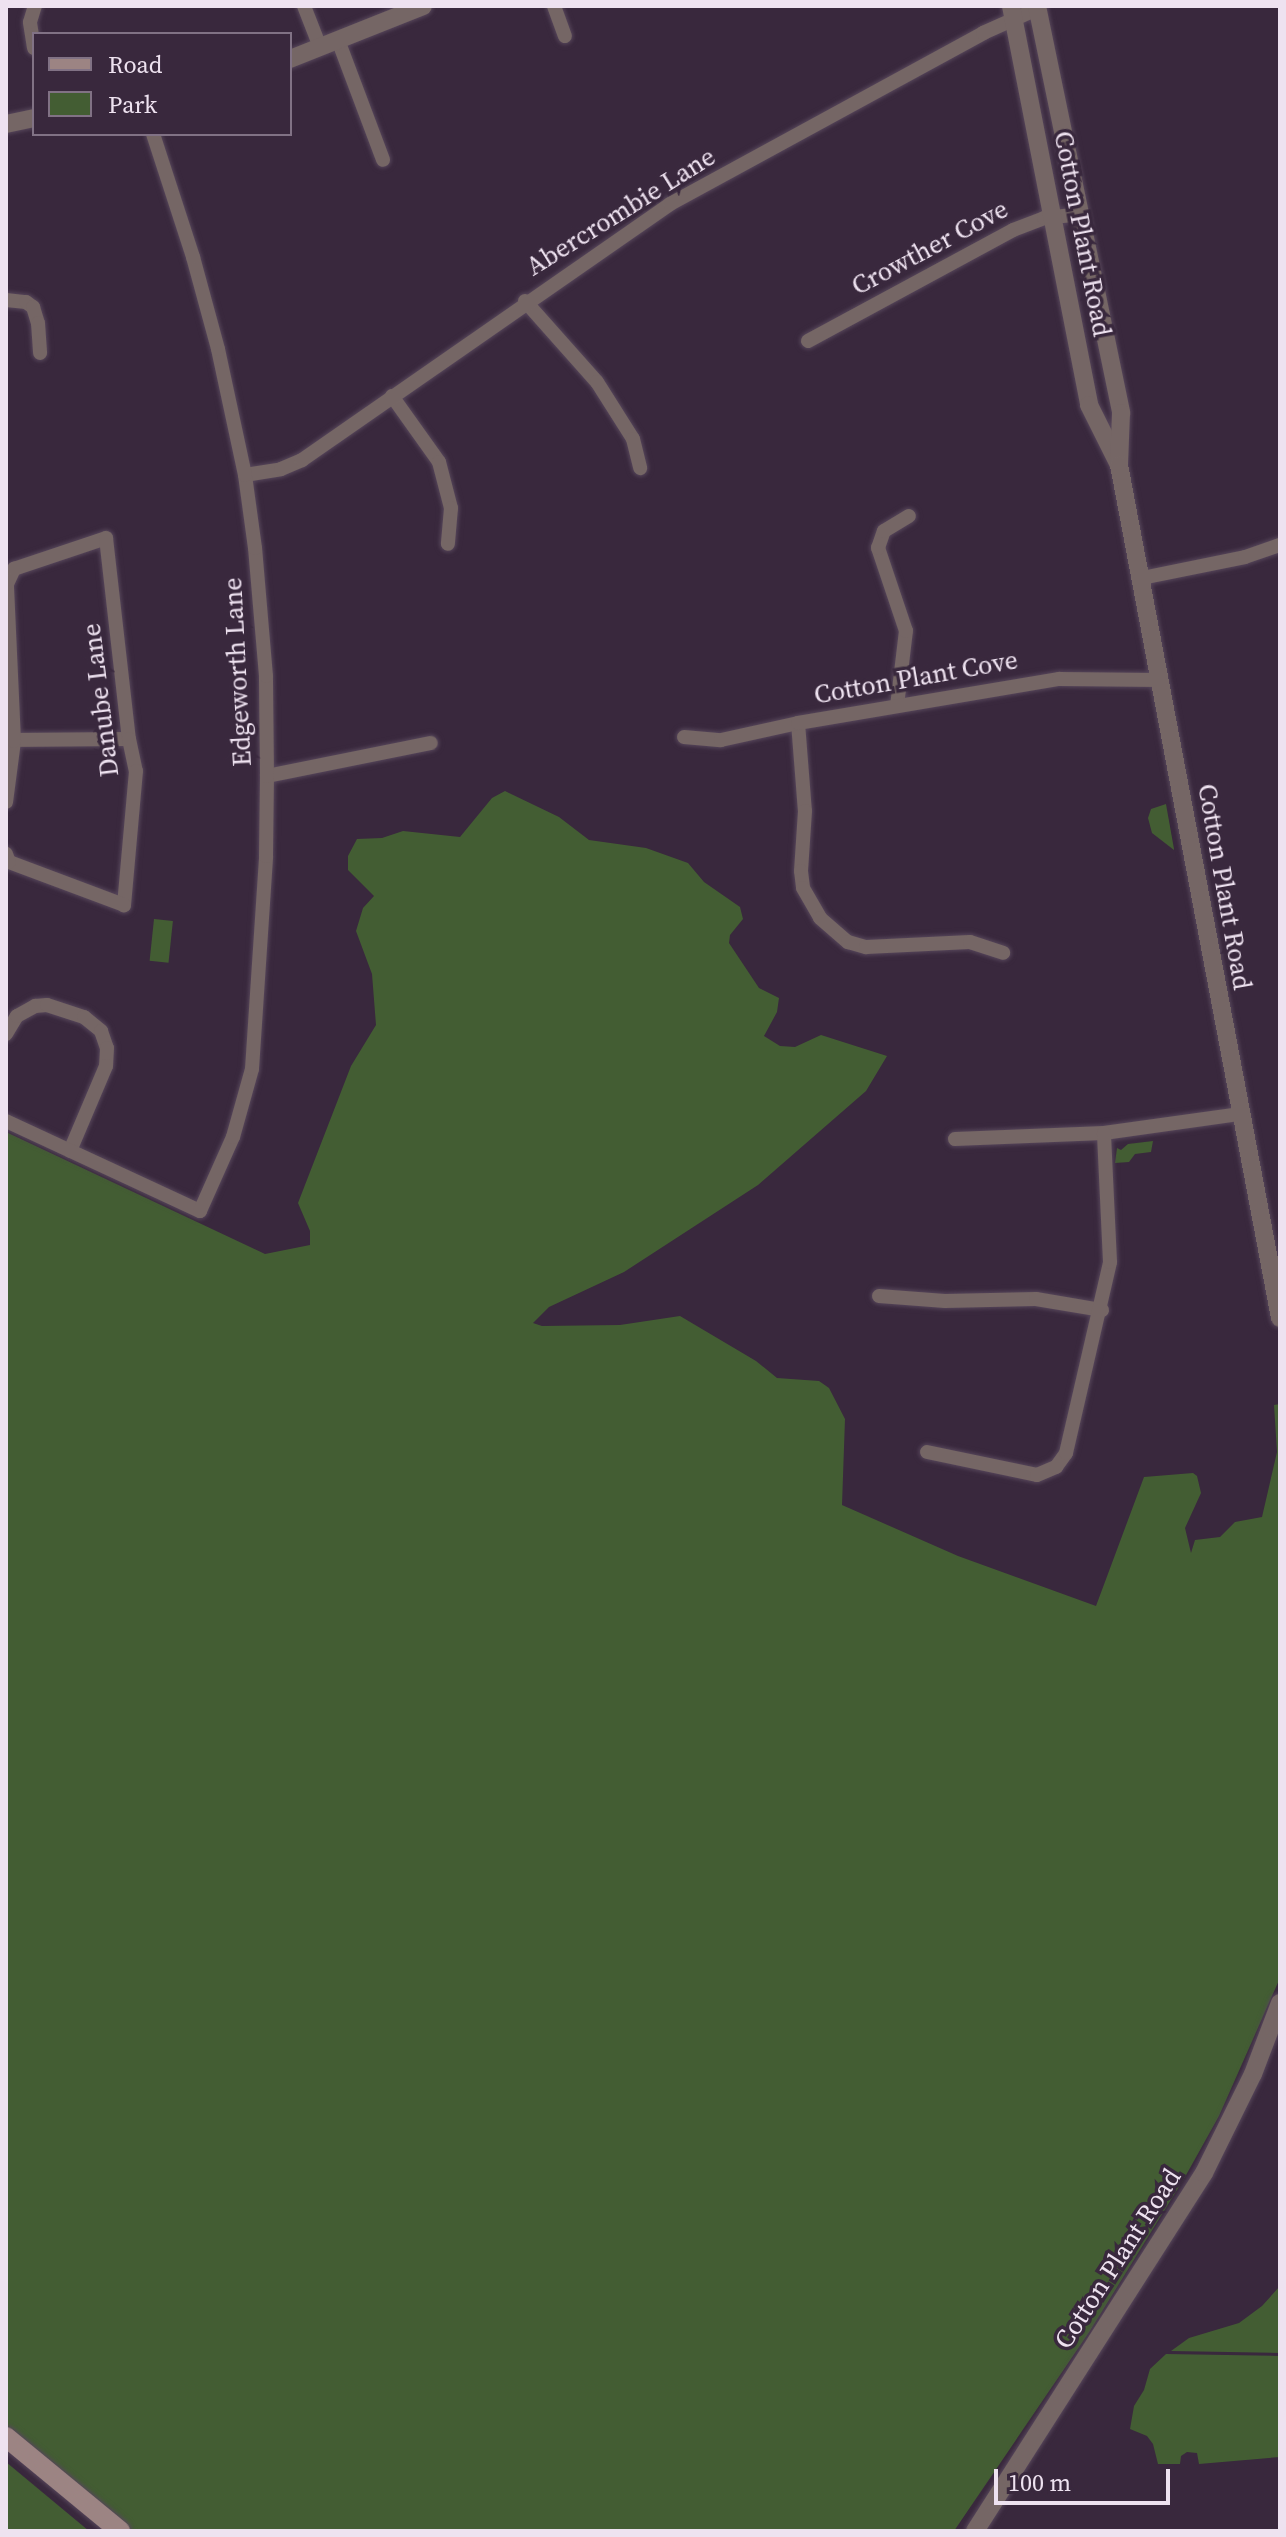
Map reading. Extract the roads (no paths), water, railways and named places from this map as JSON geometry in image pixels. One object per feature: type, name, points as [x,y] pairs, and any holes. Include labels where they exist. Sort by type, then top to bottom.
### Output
[{"type":"main road","points":[[6,2437],[120,2531]]},
{"type":"street","points":[[32,35],[30,22],[35,6]]},
{"type":"street","points":[[304,6],[320,47]]},
{"type":"street","points":[[292,58],[423,6]]},
{"type":"street","points":[[554,6],[565,36]]},
{"type":"street","name":"Abercrombie Lane","points":[[245,475],[293,465],[525,301],[678,199],[1012,12],[1037,8]]},
{"type":"street","name":"Cotton Plant Road","points":[[1037,8],[1121,413],[1119,465],[1239,1114],[1280,1318]]},
{"type":"street","name":"Cotton Plant Road","points":[[1012,12],[1089,405],[1119,465]]},
{"type":"street","points":[[338,40],[383,160]]},
{"type":"street","points":[[6,124],[32,118]]},
{"type":"street","name":"Edgeworth Lane","points":[[70,1151],[200,1211],[233,1137],[252,1069],[266,856],[265,661],[245,475],[203,290],[154,136]]},
{"type":"street","name":"Crowther Cove","points":[[808,341],[1013,230],[1052,217],[1080,214]]},
{"type":"street","points":[[6,300],[26,302],[33,307],[38,323],[40,353]]},
{"type":"street","points":[[525,301],[597,382],[633,439],[640,468]]},
{"type":"street","points":[[392,396],[439,462],[451,508],[448,544]]},
{"type":"street","points":[[897,706],[906,631],[878,548],[884,531],[909,516]]},
{"type":"street","name":"Danube Lane","points":[[6,854],[9,862],[124,905],[136,771],[129,739],[106,538],[14,569],[7,584],[10,740]]},
{"type":"street","points":[[1142,578],[1245,557],[1280,545]]},
{"type":"street","name":"Cotton Plant Cove","points":[[684,737],[721,740],[798,723],[1059,679],[1160,680]]},
{"type":"street","points":[[798,723],[805,811],[801,871],[803,888],[820,918],[848,942],[866,947],[970,942],[1003,953]]},
{"type":"street","points":[[6,802],[10,740],[129,739]]},
{"type":"street","points":[[267,776],[431,743]]},
{"type":"street","points":[[6,1034],[17,1016],[35,1006],[47,1005],[84,1017],[101,1031],[107,1048],[106,1066],[70,1151],[6,1121]]},
{"type":"street","points":[[955,1139],[1104,1133],[1239,1114]]},
{"type":"street","points":[[927,1452],[1029,1475],[1046,1474],[1056,1467],[1071,1443],[1102,1310],[1111,1240],[1104,1133]]},
{"type":"street","points":[[879,1296],[945,1301],[1036,1299],[1102,1310]]},
{"type":"street","name":"Cotton Plant Road","points":[[975,2531],[1204,2173],[1253,2074],[1280,2003]]}]
